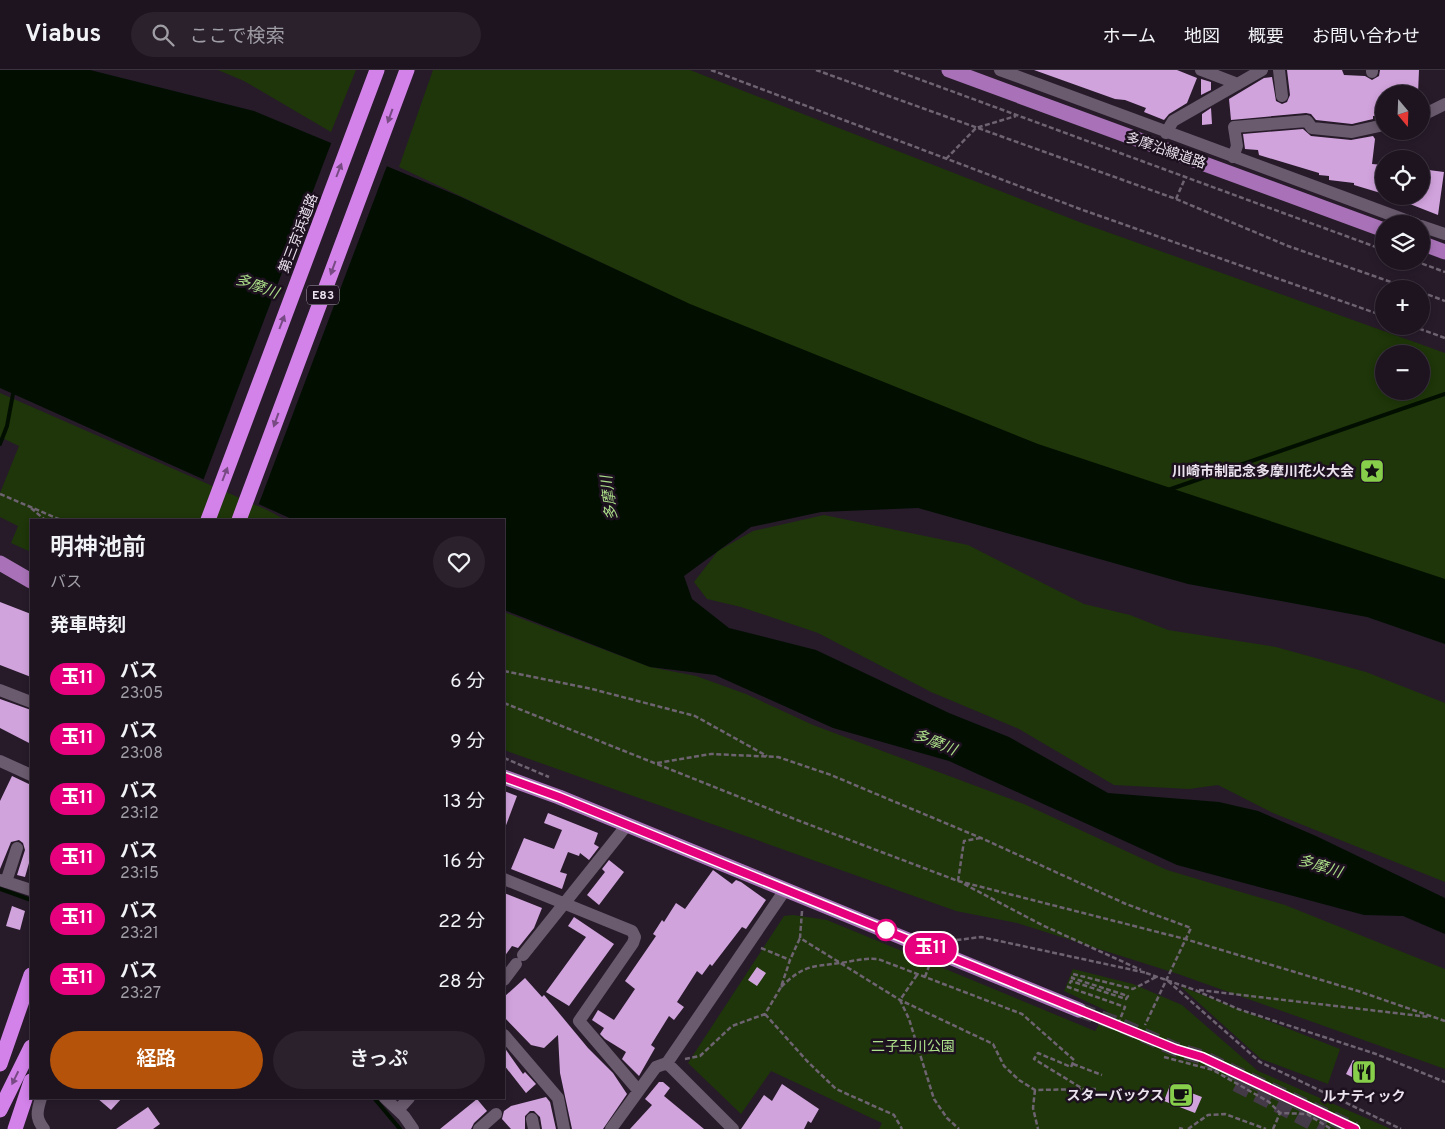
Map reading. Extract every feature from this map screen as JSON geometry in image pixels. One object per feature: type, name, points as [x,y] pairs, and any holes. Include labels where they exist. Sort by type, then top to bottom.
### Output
[{"type":"highway","name":"第三京浜道路","points":[[208,519],[377,70]]},
{"type":"highway","name":"E83","points":[[239,519],[407,70]]},
{"type":"highway","points":[[0,1064],[30,977]]},
{"type":"highway","points":[[0,1029],[24,991]]},
{"type":"highway","points":[[0,1110],[30,1049]]},
{"type":"highway","points":[[15,1129],[30,1084]]},
{"type":"main road","name":"多摩沿線道路","points":[[948,70],[1375,227]]},
{"type":"main road","points":[[1430,246],[1445,252]]},
{"type":"main road","points":[[0,562],[30,580]]},
{"type":"main road","points":[[505,777],[627,825],[1079,1010]]},
{"type":"street","points":[[1000,70],[1032,76],[1166,133],[1391,215]]},
{"type":"street","points":[[1201,70],[1238,84]]},
{"type":"street","points":[[1166,133],[1173,121],[1262,70]]},
{"type":"street","points":[[1279,70],[1282,96]]},
{"type":"street","points":[[1430,112],[1445,104]]},
{"type":"street","points":[[1233,157],[1236,146],[1234,127],[1307,121],[1312,128],[1352,132],[1375,127]]},
{"type":"street","points":[[1430,229],[1445,234]]},
{"type":"street","points":[[0,690],[30,702]]},
{"type":"street","points":[[0,760],[30,775]]},
{"type":"street","points":[[505,979],[627,825]]},
{"type":"street","points":[[17,848],[3,881],[30,890]]},
{"type":"street","points":[[505,879],[632,931],[635,937],[633,943],[579,1021],[638,1090]]},
{"type":"street","points":[[611,1129],[656,1068],[667,1063],[785,890]]},
{"type":"street","points":[[505,1036],[558,1098],[564,1129]]},
{"type":"street","points":[[667,1063],[733,1129]]},
{"type":"street","points":[[41,1099],[37,1111],[37,1120],[44,1129]]},
{"type":"street","points":[[387,1099],[413,1129]]},
{"type":"street","points":[[398,1110],[408,1099]]},
{"type":"street","points":[[479,1129],[496,1114]]},
{"type":"path","points":[[711,70],[945,159],[1375,313]]},
{"type":"path","points":[[816,70],[1176,199],[1288,246],[1385,280]]},
{"type":"path","points":[[894,70],[1375,247]]},
{"type":"path","points":[[945,159],[976,128],[1017,115]]},
{"type":"path","points":[[1176,199],[1186,176]]},
{"type":"path","points":[[1430,266],[1445,272]]},
{"type":"path","points":[[1430,295],[1445,301]]},
{"type":"path","points":[[1430,333],[1445,338]]},
{"type":"path","points":[[0,494],[59,519]]},
{"type":"path","points":[[29,506],[44,519]]},
{"type":"path","points":[[505,671],[592,689],[695,716],[769,757]]},
{"type":"path","points":[[505,703],[958,881],[1042,925],[1156,977],[1195,990],[1238,1009],[1376,1054],[1445,1082]]},
{"type":"path","points":[[656,763],[711,754],[778,757],[831,775],[981,838],[1126,904],[1191,928],[1145,1025]]},
{"type":"path","points":[[958,881],[964,841],[981,838]]},
{"type":"path","points":[[958,881],[1185,939],[1358,991],[1445,1021]]},
{"type":"path","points":[[667,1063],[700,1056],[732,1026],[765,1014],[781,987],[800,938],[802,896]]},
{"type":"path","points":[[800,938],[900,1000],[993,1044],[1004,1066],[1019,1080],[1035,1090],[1097,1089]]},
{"type":"path","points":[[944,941],[980,938],[1147,973]]},
{"type":"path","points":[[750,943],[790,960]]},
{"type":"path","points":[[781,987],[794,975],[818,964],[840,963],[859,958],[878,959],[1022,1014],[1074,1060],[1073,1064]]},
{"type":"path","points":[[925,977],[929,966]]},
{"type":"path","points":[[900,1000],[917,974]]},
{"type":"path","points":[[1118,1024],[1125,1007],[1068,987],[1071,981],[1126,999],[1128,996],[1072,978],[1073,974],[1133,989],[1156,977]]},
{"type":"path","points":[[1167,980],[1260,1062],[1402,1129]]},
{"type":"path","points":[[1195,990],[1435,1018]]},
{"type":"path","points":[[900,1000],[909,1019],[934,1099],[946,1118],[959,1129]]},
{"type":"path","points":[[765,1014],[807,1062],[836,1089],[894,1115],[902,1129]]},
{"type":"path","points":[[1083,1089],[1034,1060],[1038,1053],[1071,1067],[1073,1064],[1102,1075]]},
{"type":"path","points":[[1164,1057],[1213,1070],[1269,1102],[1280,1112],[1307,1114],[1331,1129]]},
{"type":"path","points":[[1035,1090],[1033,1108],[1038,1129]]},
{"type":"path","points":[[1273,1129],[1280,1112]]},
{"type":"path","points":[[1188,1129],[1208,1115],[1225,1114],[1266,1129]]},
{"type":"green space","points":[[218,70],[356,70],[331,132],[244,81]]},
{"type":"green space","points":[[433,70],[690,70],[1082,223],[1375,328],[1375,335],[1395,335],[1423,345],[1375,345],[1375,400],[1430,400],[1430,348],[1445,353],[1445,580],[1039,445],[691,305],[399,167]]},
{"type":"green space","points":[[0,393],[284,519],[30,519],[30,552],[11,543],[18,526],[0,517],[0,493],[19,446],[0,437]]},
{"type":"green space","points":[[824,515],[968,545],[1084,604],[1130,615],[1168,630],[1276,647],[1366,672],[1445,703],[1445,882],[1273,813],[1218,785],[1189,789],[1114,785],[1019,729],[931,692],[818,633],[741,607],[707,599],[694,582],[718,551],[753,531]]},
{"type":"green space","points":[[505,612],[650,667],[696,676],[746,694],[813,725],[1024,804],[1167,870],[1285,905],[1445,969],[1445,1069],[1178,974],[1017,923],[956,911],[505,750]]},
{"type":"green space","name":"二子玉川公園","points":[[793,915],[827,920],[1095,1031],[1107,1011],[1064,991],[1073,969],[1133,984],[1182,1005],[1258,1071],[1391,1129],[879,1129],[882,1123],[771,1071],[741,1114],[688,1063],[784,916]]},
{"type":"green space","points":[[1180,986],[1340,1049],[1328,1084],[1261,1059]]},
{"type":"water","name":"多摩川","points":[[0,70],[90,70],[254,111],[461,197],[690,304],[1038,444],[1445,579],[1445,644],[1367,617],[1188,584],[918,508],[821,512],[751,527],[684,576],[692,599],[729,628],[816,650],[949,713],[1009,737],[1108,793],[1219,802],[1258,811],[1316,836],[1445,898],[1445,934],[1403,916],[1364,915],[1177,865],[949,761],[833,728],[715,675],[650,667],[505,610],[505,519],[292,519],[0,388]]},
{"type":"pier","points":[[332,141],[388,163],[258,506],[203,481]]},
{"type":"building","points":[[1034,70],[1177,70],[1197,78],[1187,103],[1169,114],[1164,120],[1144,112],[1146,108]]},
{"type":"building","points":[[1287,70],[1342,70],[1344,75],[1365,76],[1372,80],[1379,76],[1380,70],[1419,70],[1418,85],[1375,85],[1375,116],[1373,116],[1373,119],[1352,124],[1316,120],[1311,114],[1306,113],[1231,120],[1229,99],[1264,78],[1272,77],[1276,101],[1282,104],[1287,102],[1290,95]]},
{"type":"building","points":[[1201,79],[1211,82],[1211,90],[1201,95]]},
{"type":"building","points":[[1211,108],[1212,124],[1202,125],[1202,114]]},
{"type":"building","points":[[1303,129],[1311,136],[1351,140],[1373,136],[1375,139],[1372,164],[1375,164],[1375,191],[1354,185],[1354,183],[1329,180],[1329,176],[1319,175],[1319,173],[1259,155],[1258,150],[1245,149],[1243,134]]},
{"type":"building","points":[[1430,170],[1444,172],[1438,215],[1412,205],[1430,205]]},
{"type":"building","points":[[0,602],[30,614],[30,677],[0,665]]},
{"type":"building","points":[[0,699],[30,710],[30,743],[0,728]]},
{"type":"building","points":[[12,776],[30,785],[30,860],[25,877],[17,875],[25,850],[23,843],[19,840],[11,842],[0,869],[0,801]]},
{"type":"building","points":[[505,791],[517,796],[505,828]]},
{"type":"building","points":[[548,813],[598,833],[594,844],[599,847],[589,860],[580,853],[579,856],[568,852],[560,872],[567,874],[562,889],[511,869],[524,838],[554,849],[562,830],[544,823]]},
{"type":"building","points":[[609,860],[624,872],[599,905],[587,895],[605,872],[602,869]]},
{"type":"building","points":[[713,870],[732,884],[736,880],[741,882],[766,900],[746,929],[742,927],[712,966],[710,964],[702,975],[697,971],[677,1002],[684,1007],[674,1020],[669,1016],[651,1045],[655,1048],[639,1076],[622,1059],[626,1052],[605,1039],[600,1034],[604,1028],[592,1020],[598,1010],[614,1020],[635,989],[625,981],[656,936],[653,934],[662,920],[664,922],[676,903],[685,909]]},
{"type":"building","points":[[505,893],[542,908],[534,928],[518,948],[512,946],[505,956]]},
{"type":"building","points":[[12,906],[25,911],[20,930],[6,926]]},
{"type":"building","points":[[574,917],[614,944],[569,1006],[546,992],[586,937],[568,926]]},
{"type":"building","points":[[757,967],[766,973],[757,986],[748,980]]},
{"type":"building","points":[[525,978],[542,997],[544,995],[588,1048],[613,1073],[627,1094],[603,1129],[572,1129],[560,1073],[558,1035],[544,1048],[531,1045],[505,1018],[505,996]]},
{"type":"building","points":[[505,1048],[523,1074],[525,1072],[536,1084],[526,1093],[505,1066]]},
{"type":"building","points":[[1353,1060],[1371,1070],[1364,1083],[1346,1074]]},
{"type":"building","points":[[659,1082],[663,1082],[670,1088],[664,1096],[704,1129],[630,1129],[652,1105],[645,1099]]},
{"type":"building","points":[[782,1084],[819,1109],[811,1123],[808,1121],[804,1129],[741,1129],[764,1095],[772,1101]]},
{"type":"building","points":[[1170,1085],[1202,1097],[1195,1113],[1164,1101]]},
{"type":"building","points":[[546,1097],[550,1102],[556,1129],[542,1129],[540,1117],[534,1111],[530,1111],[525,1116],[525,1129],[511,1129],[502,1119],[504,1111],[511,1106]]},
{"type":"building","points":[[98,1099],[121,1099],[111,1110]]},
{"type":"building","points":[[477,1099],[487,1111],[474,1123],[471,1129],[440,1129]]},
{"type":"building","points":[[148,1107],[160,1124],[153,1129],[116,1129]]},
{"type":"waterway","points":[[0,444],[7,426],[13,394]]},
{"type":"waterway","points":[[1168,490],[1445,394]]},
{"type":"waterway","points":[[0,889],[30,900]]},
{"type":"waterway","points":[[375,1099],[400,1129]]},
{"type":"tunnel","points":[[1079,1010],[1118,1024],[1175,1049],[1202,1057],[1355,1129]]},
{"type":"tunnel","points":[[1236,1084],[1324,1129]]},
{"type":"bus line","name":"玉11","points":[[505,777],[559,797],[693,854],[802,896],[1175,1049],[1202,1057],[1355,1129]]},
{"type":"place","name":"川崎市制記念多摩川花火大会","points":[[1372,471]]},
{"type":"place","name":"ルナティック","points":[[1364,1072]]},
{"type":"place","name":"スターバックス","points":[[1181,1095]]}]
